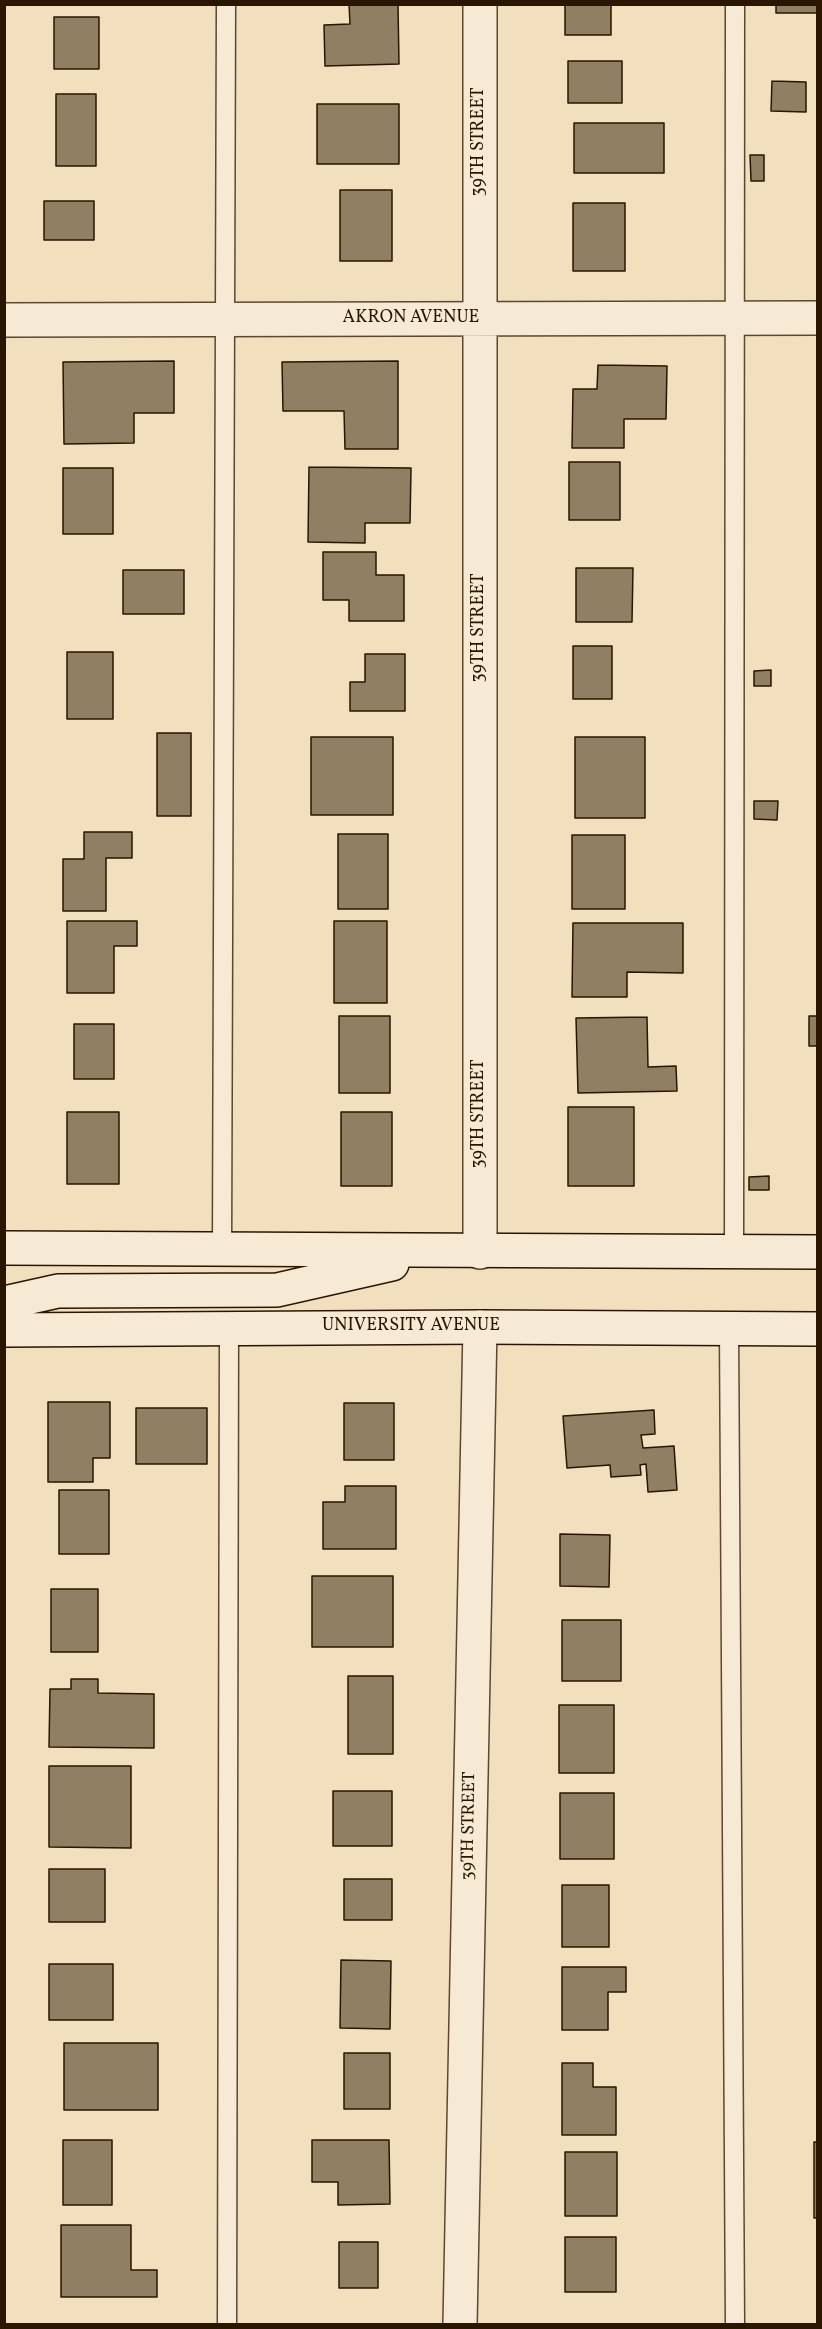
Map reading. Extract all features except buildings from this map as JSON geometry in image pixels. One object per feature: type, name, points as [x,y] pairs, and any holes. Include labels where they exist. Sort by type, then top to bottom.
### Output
[{"type":"street","name":"39TH STREET","points":[[465,1252],[480,319],[480,4]]},
{"type":"street","name":"AKRON AVENUE","points":[[4,320],[818,318]]},
{"type":"street","points":[[4,1248],[465,1252],[818,1251]]},
{"type":"street","points":[[4,1303],[58,1291],[277,1290],[465,1252]]},
{"type":"street","name":"39TH STREET","points":[[460,2325],[480,1327]]},
{"type":"street","name":"UNIVERSITY AVENUE","points":[[4,1330],[480,1327],[818,1329]]},
{"type":"lane","points":[[222,1250],[226,4]]},
{"type":"lane","points":[[734,1252],[735,4]]},
{"type":"lane","points":[[227,2325],[230,1328]]},
{"type":"lane","points":[[729,1328],[735,2325]]}]
